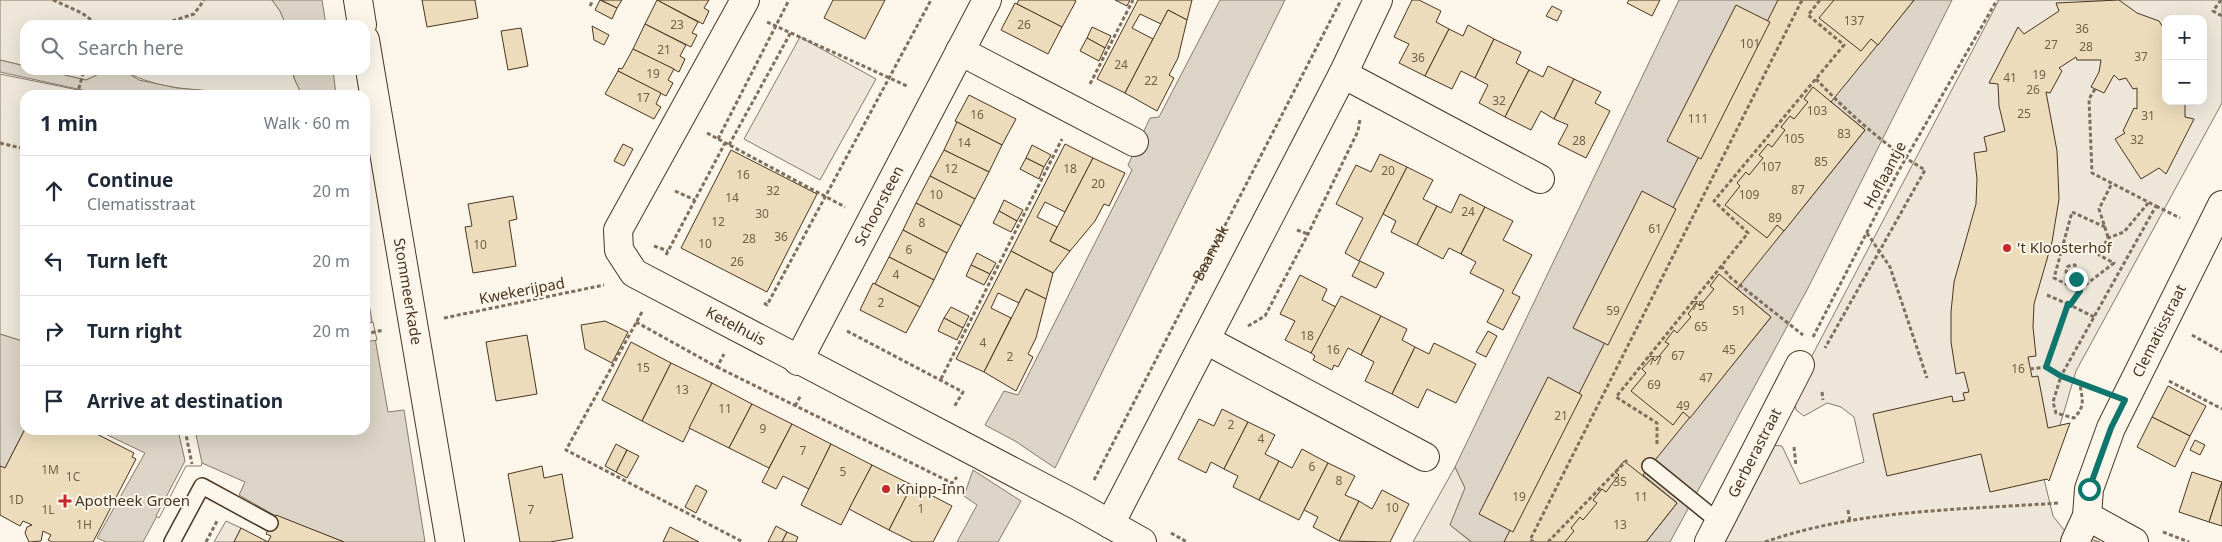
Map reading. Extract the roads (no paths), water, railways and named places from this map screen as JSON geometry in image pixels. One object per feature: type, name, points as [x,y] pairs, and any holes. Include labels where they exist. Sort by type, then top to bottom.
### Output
[{"type":"street","points":[[358,0],[361,20]]},
{"type":"street","name":"Schoorsteen","points":[[798,360],[987,0]]},
{"type":"street","points":[[1110,524],[1210,342],[1378,0]]},
{"type":"street","name":"Ketelhuis","points":[[743,4],[618,230],[619,250],[645,279],[1080,507],[1142,542]]},
{"type":"street","points":[[960,51],[1134,142]]},
{"type":"street","name":"Stommeerkade","points":[[370,70],[450,542]]},
{"type":"street","points":[[1343,74],[1540,180]]},
{"type":"street","name":"Clematisstraat","points":[[2075,542],[2088,509],[2089,489],[2111,428],[2222,205]]},
{"type":"street","points":[[1210,342],[1425,457]]},
{"type":"street","name":"Gerberastraat","points":[[1714,532],[1800,365]]},
{"type":"street","points":[[2088,509],[2134,542]]},
{"type":"lane","points":[[1650,466],[1714,532]]},
{"type":"lane","points":[[172,542],[202,486],[270,522]]},
{"type":"place","name":"'t Kloosterhof","points":[[2007,248]]},
{"type":"place","name":"Knipp-Inn","points":[[886,489]]},
{"type":"place","name":"Apotheek Groen","points":[[65,501]]}]
